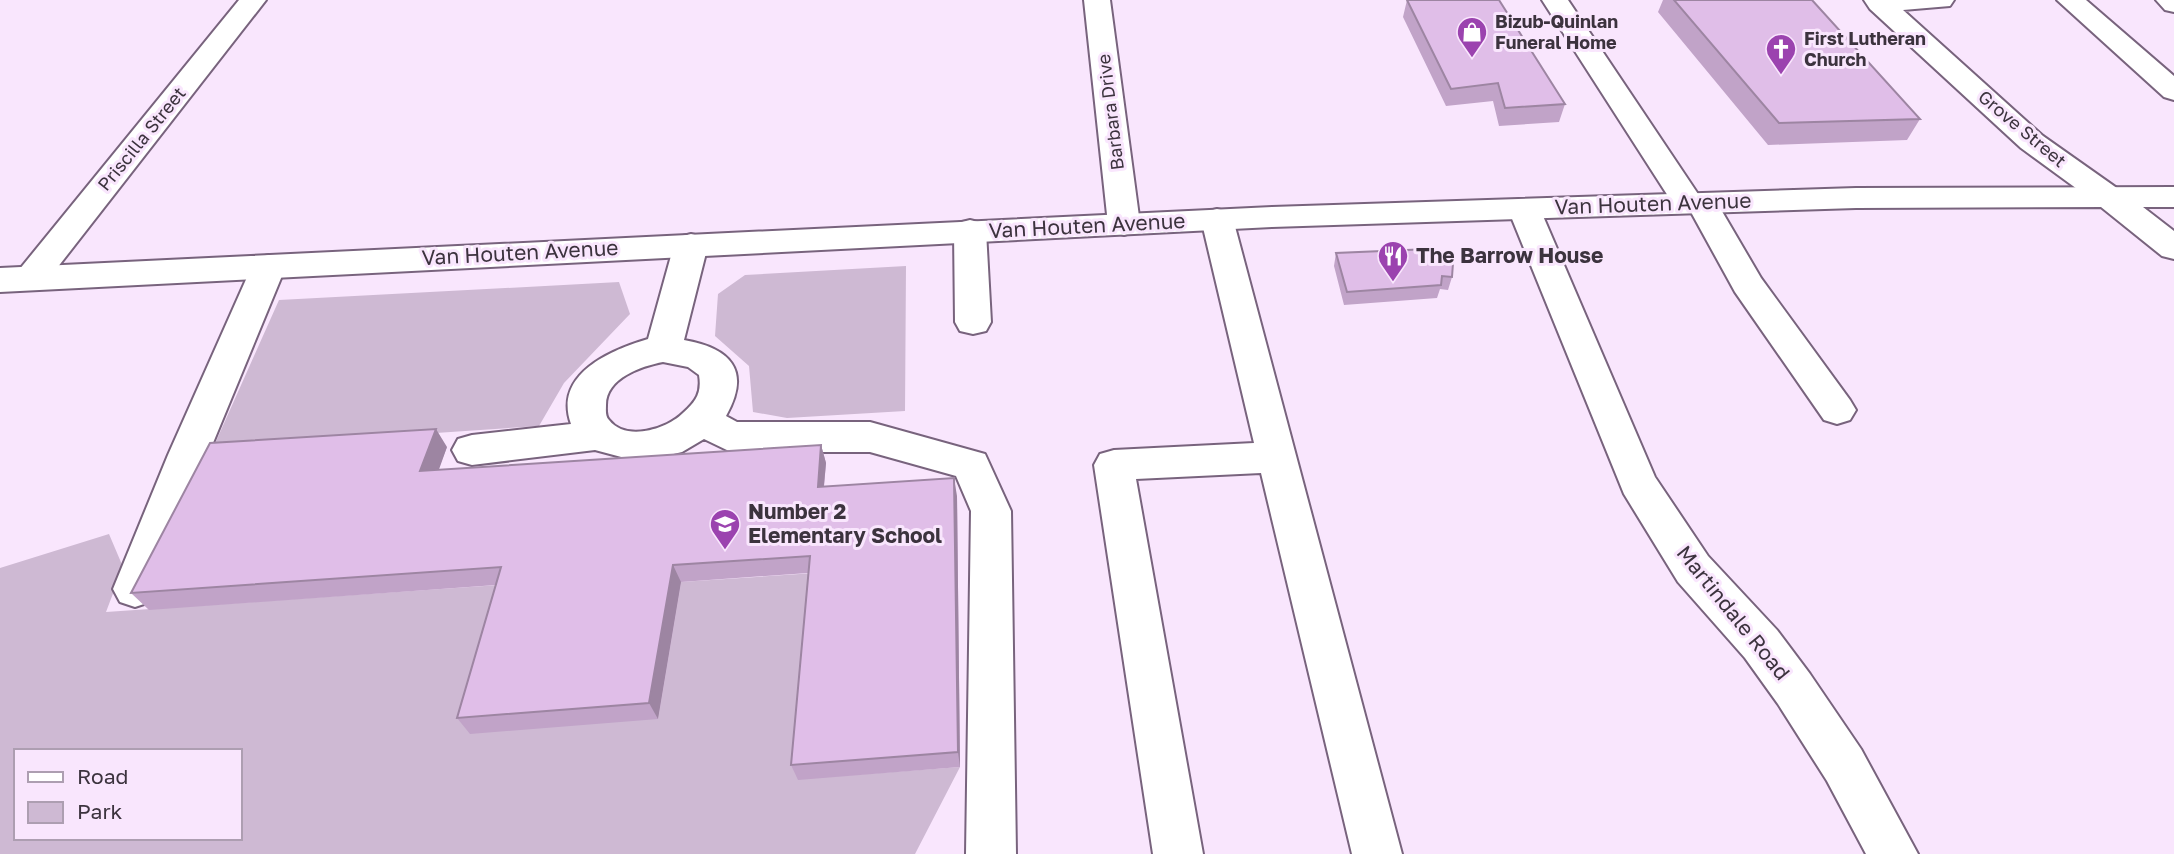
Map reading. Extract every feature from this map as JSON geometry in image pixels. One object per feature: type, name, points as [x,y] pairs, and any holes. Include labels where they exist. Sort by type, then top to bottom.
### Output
[{"type":"main road","name":"Priscilla Street","points":[[16,279],[253,0]]},
{"type":"main road","name":"Barbara Drive","points":[[1097,0],[1124,224]]},
{"type":"main road","points":[[1555,0],[1695,203],[1747,284],[1838,410]]},
{"type":"main road","points":[[1878,1],[1941,0]]},
{"type":"main road","points":[[2070,0],[2174,91]]},
{"type":"main road","points":[[2169,0],[2174,4]]},
{"type":"main road","name":"Grove Street","points":[[1878,1],[2032,142],[2174,248]]},
{"type":"main road","name":"Van Houten Avenue","points":[[16,279],[1217,219],[1856,198],[2174,197]]},
{"type":"main road","name":"Martindale Road","points":[[1524,209],[1638,483],[1693,569],[1761,644],[1794,689],[1844,765],[1893,854]]},
{"type":"main road","points":[[1217,219],[1377,854]]},
{"type":"main road","points":[[970,231],[972,322]]},
{"type":"main road","points":[[663,349],[691,245]]},
{"type":"main road","points":[[135,589],[188,455],[269,266]]},
{"type":"main road","points":[[663,349],[683,349],[700,354],[713,364],[720,376],[721,391],[715,406],[703,421],[637,457],[599,435],[588,422],[586,407],[590,390],[602,374],[620,361],[641,352],[663,349]]},
{"type":"main road","points":[[703,421],[731,437],[870,437],[971,465],[991,511],[991,854]]},
{"type":"main road","points":[[472,450],[599,435]]},
{"type":"main road","points":[[1178,854],[1114,465],[1275,457]]},
{"type":"green space","points":[[906,266],[905,411],[787,418],[753,412],[749,366],[715,336],[718,294],[745,275]]},
{"type":"green space","points":[[619,282],[630,314],[564,383],[539,426],[213,448],[279,300]]},
{"type":"green space","points":[[109,534],[123,567],[106,612],[512,584],[658,719],[681,582],[815,573],[798,779],[960,767],[915,854],[0,854],[0,568]]},
{"type":"building","name":"Bizub-Quinlan Funeral Home","points":[[1407,0],[1499,0],[1565,104],[1505,108],[1498,83],[1451,89]]},
{"type":"building","name":"First Lutheran Church","points":[[1674,0],[1812,0],[1920,119],[1779,123]]},
{"type":"building","name":"The Barrow House","points":[[1429,249],[1434,255],[1449,254],[1453,263],[1452,277],[1442,276],[1441,285],[1347,292],[1336,253]]},
{"type":"building","points":[[436,429],[420,471],[821,445],[818,487],[954,478],[958,752],[791,765],[810,556],[673,565],[649,703],[457,718],[501,567],[131,593],[210,443]]},
{"type":"place","name":"Bizub-Quinlan Funeral Home","points":[[1472,59]]},
{"type":"place","name":"First Lutheran Church","points":[[1781,76]]},
{"type":"place","name":"The Barrow House","points":[[1393,283]]},
{"type":"place","name":"Number 2 Elementary School","points":[[725,551]]}]
